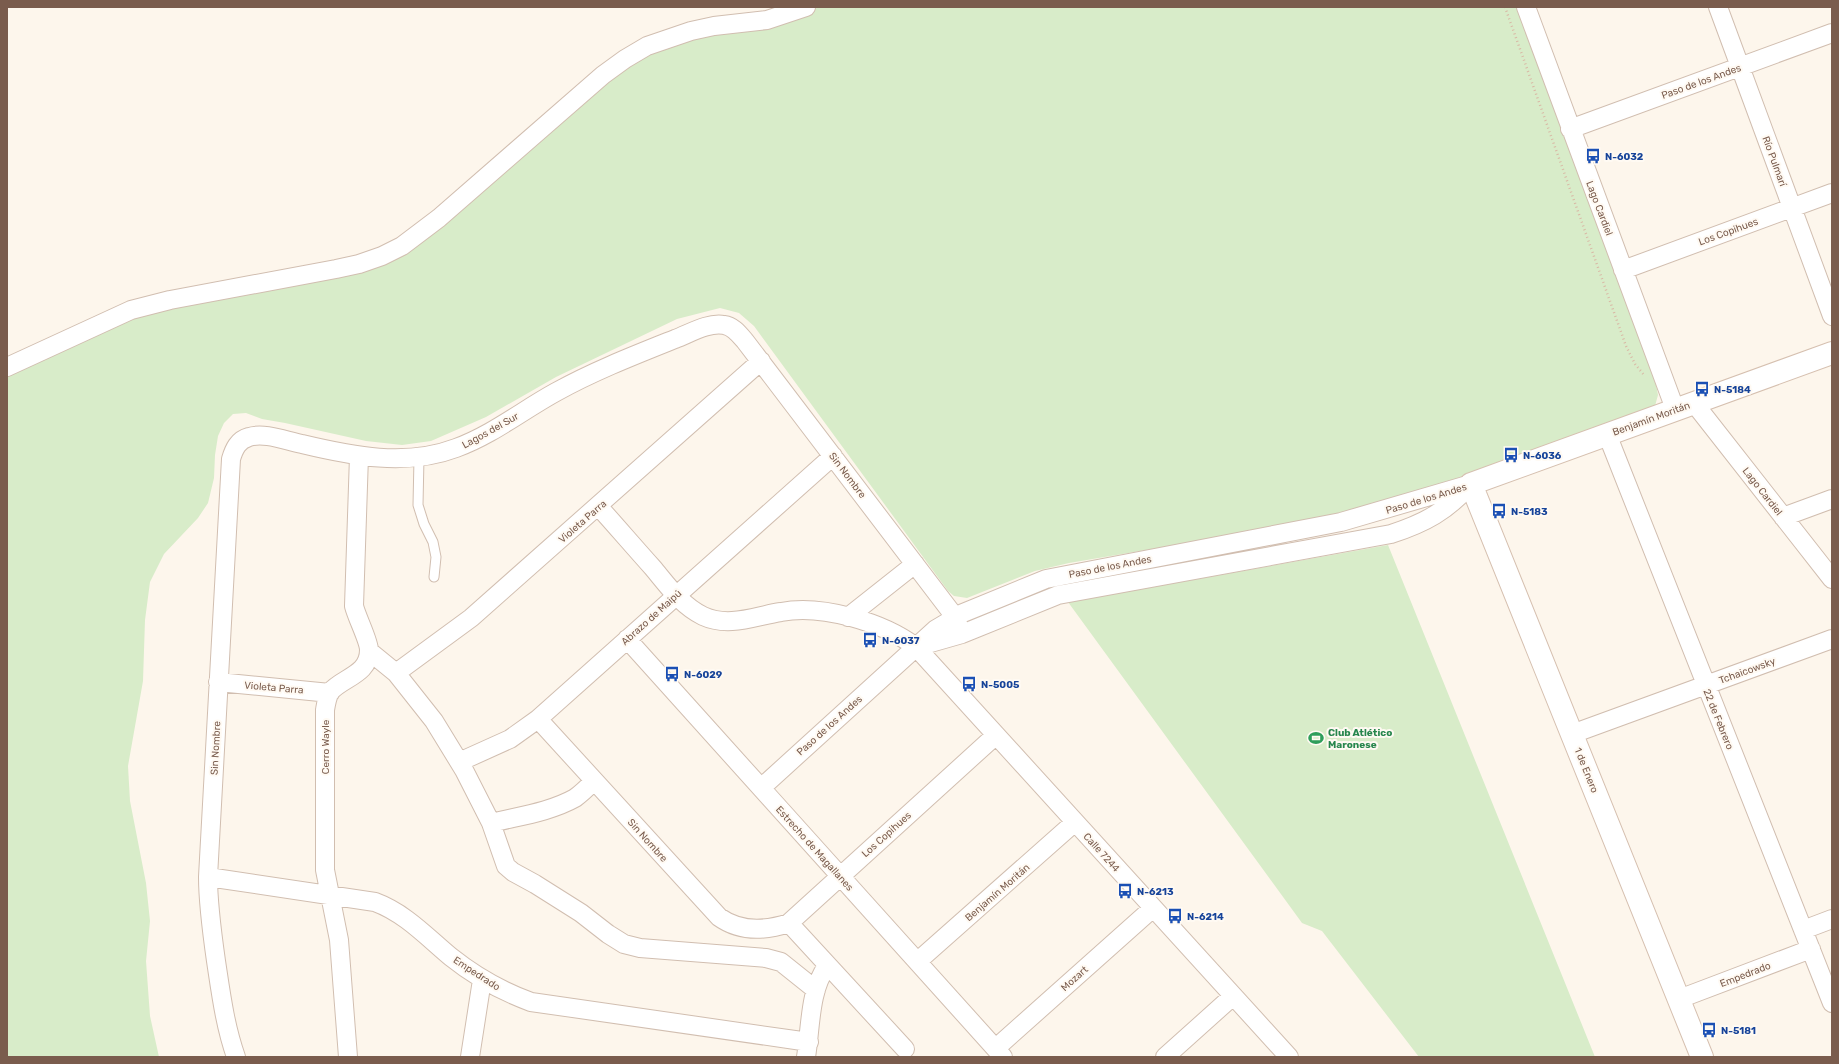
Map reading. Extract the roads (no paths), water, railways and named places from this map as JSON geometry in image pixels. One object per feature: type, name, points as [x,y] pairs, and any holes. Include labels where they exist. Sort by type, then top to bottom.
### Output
[{"type":"street","points":[[7,367],[130,310],[170,300],[336,269],[359,264],[382,256],[402,246],[439,218],[586,89],[625,59],[647,46],[691,31],[714,26],[767,20],[806,7]]},
{"type":"street","name":"Lago Cardiel","points":[[1526,7],[1623,270],[1684,406],[1783,517],[1832,579]]},
{"type":"street","name":"Río Pulmarí","points":[[1718,7],[1832,316]]},
{"type":"street","name":"Paso de los Andes","points":[[1570,129],[1832,34]]},
{"type":"street","name":"Los Copihues","points":[[1623,270],[1832,193]]},
{"type":"street","name":"Sin Nombre","points":[[724,325],[739,333],[761,361],[955,617],[962,634]]},
{"type":"street","name":"Lagos del Sur","points":[[242,439],[249,436],[266,436],[359,456],[419,458],[444,453],[466,444],[556,392],[608,366],[706,327],[724,325]]},
{"type":"street","name":"Benjamín Moritán","points":[[1471,484],[1832,353]]},
{"type":"street","name":"Violeta Parra","points":[[396,673],[471,618],[599,507],[761,361]]},
{"type":"street","name":"22 de Febrero","points":[[1606,434],[1832,1003]]},
{"type":"street","name":"Sin Nombre","points":[[236,1057],[227,1027],[222,999],[210,916],[208,877],[231,459],[237,445],[242,439]]},
{"type":"street","points":[[330,693],[362,669],[367,660],[369,651],[367,641],[359,624],[354,606],[359,456]]},
{"type":"street","name":"Abrazo de Maipú","points":[[459,762],[510,739],[538,719],[833,456]]},
{"type":"street","name":"Paso de los Andes","points":[[761,788],[936,629],[955,617],[1012,592],[1046,579],[1327,525],[1471,484]]},
{"type":"street","name":"Paso de los Andes","points":[[916,647],[962,634],[1038,602],[1078,591],[1391,534],[1420,523],[1446,508],[1471,484]]},
{"type":"street","name":"1 de Enero","points":[[1471,484],[1702,1057]]},
{"type":"street","points":[[1783,517],[1832,498]]},
{"type":"street","points":[[599,507],[676,595],[693,610],[718,621],[749,619],[782,611],[801,610],[848,617],[890,631],[904,638],[916,647]]},
{"type":"street","points":[[848,617],[915,564]]},
{"type":"street","name":"Estrecho de Magallanes","points":[[627,639],[918,961],[999,1053]]},
{"type":"street","name":"Tchaicowsky","points":[[1572,734],[1832,639]]},
{"type":"street","name":"Calle 7244","points":[[916,647],[1289,1057]]},
{"type":"street","points":[[369,651],[396,673],[434,721],[459,762],[491,823],[506,866],[513,872],[582,913],[608,934],[624,944],[640,948],[766,958],[781,962],[816,990]]},
{"type":"street","name":"Violeta Parra","points":[[218,682],[330,693]]},
{"type":"street","name":"Cerro Wayle","points":[[330,693],[325,710],[325,870],[338,940],[348,1057]]},
{"type":"street","name":"Sin Nombre","points":[[538,719],[719,917],[729,924],[742,927],[781,925]]},
{"type":"street","name":"Los Copihues","points":[[781,925],[840,876],[996,735]]},
{"type":"street","points":[[491,823],[548,809],[564,803],[576,797],[594,781]]},
{"type":"street","name":"Benjamín Moritán","points":[[918,961],[1075,822]]},
{"type":"street","name":"Empedrado","points":[[208,877],[329,894],[376,902],[390,907],[482,980],[512,995],[531,1002],[808,1049]]},
{"type":"street","name":"Mozart","points":[[999,1053],[1153,908]]},
{"type":"street","points":[[1803,930],[1832,919]]},
{"type":"street","points":[[781,925],[827,966],[905,1049]]},
{"type":"street","name":"Empedrado","points":[[1679,999],[1811,949]]},
{"type":"street","points":[[808,1049],[816,990],[819,977],[827,966]]},
{"type":"street","points":[[470,1057],[482,980]]},
{"type":"street","points":[[1165,1057],[1233,996]]},
{"type":"lane","points":[[419,458],[418,505],[424,524],[433,542],[436,557],[434,577]]},
{"type":"place","name":"N-6032","points":[[1593,156]]},
{"type":"place","name":"N-5184","points":[[1702,389]]},
{"type":"place","name":"N-6036","points":[[1511,455]]},
{"type":"place","name":"N-5183","points":[[1499,511]]},
{"type":"place","name":"N-6037","points":[[870,640]]},
{"type":"place","name":"N-6029","points":[[672,674]]},
{"type":"place","name":"N-5005","points":[[969,684]]},
{"type":"place","name":"Club Atlético Maronese","points":[[1316,738]]},
{"type":"place","name":"N-6213","points":[[1125,891]]},
{"type":"place","name":"N-6214","points":[[1175,916]]},
{"type":"place","name":"N-5181","points":[[1709,1030]]}]
